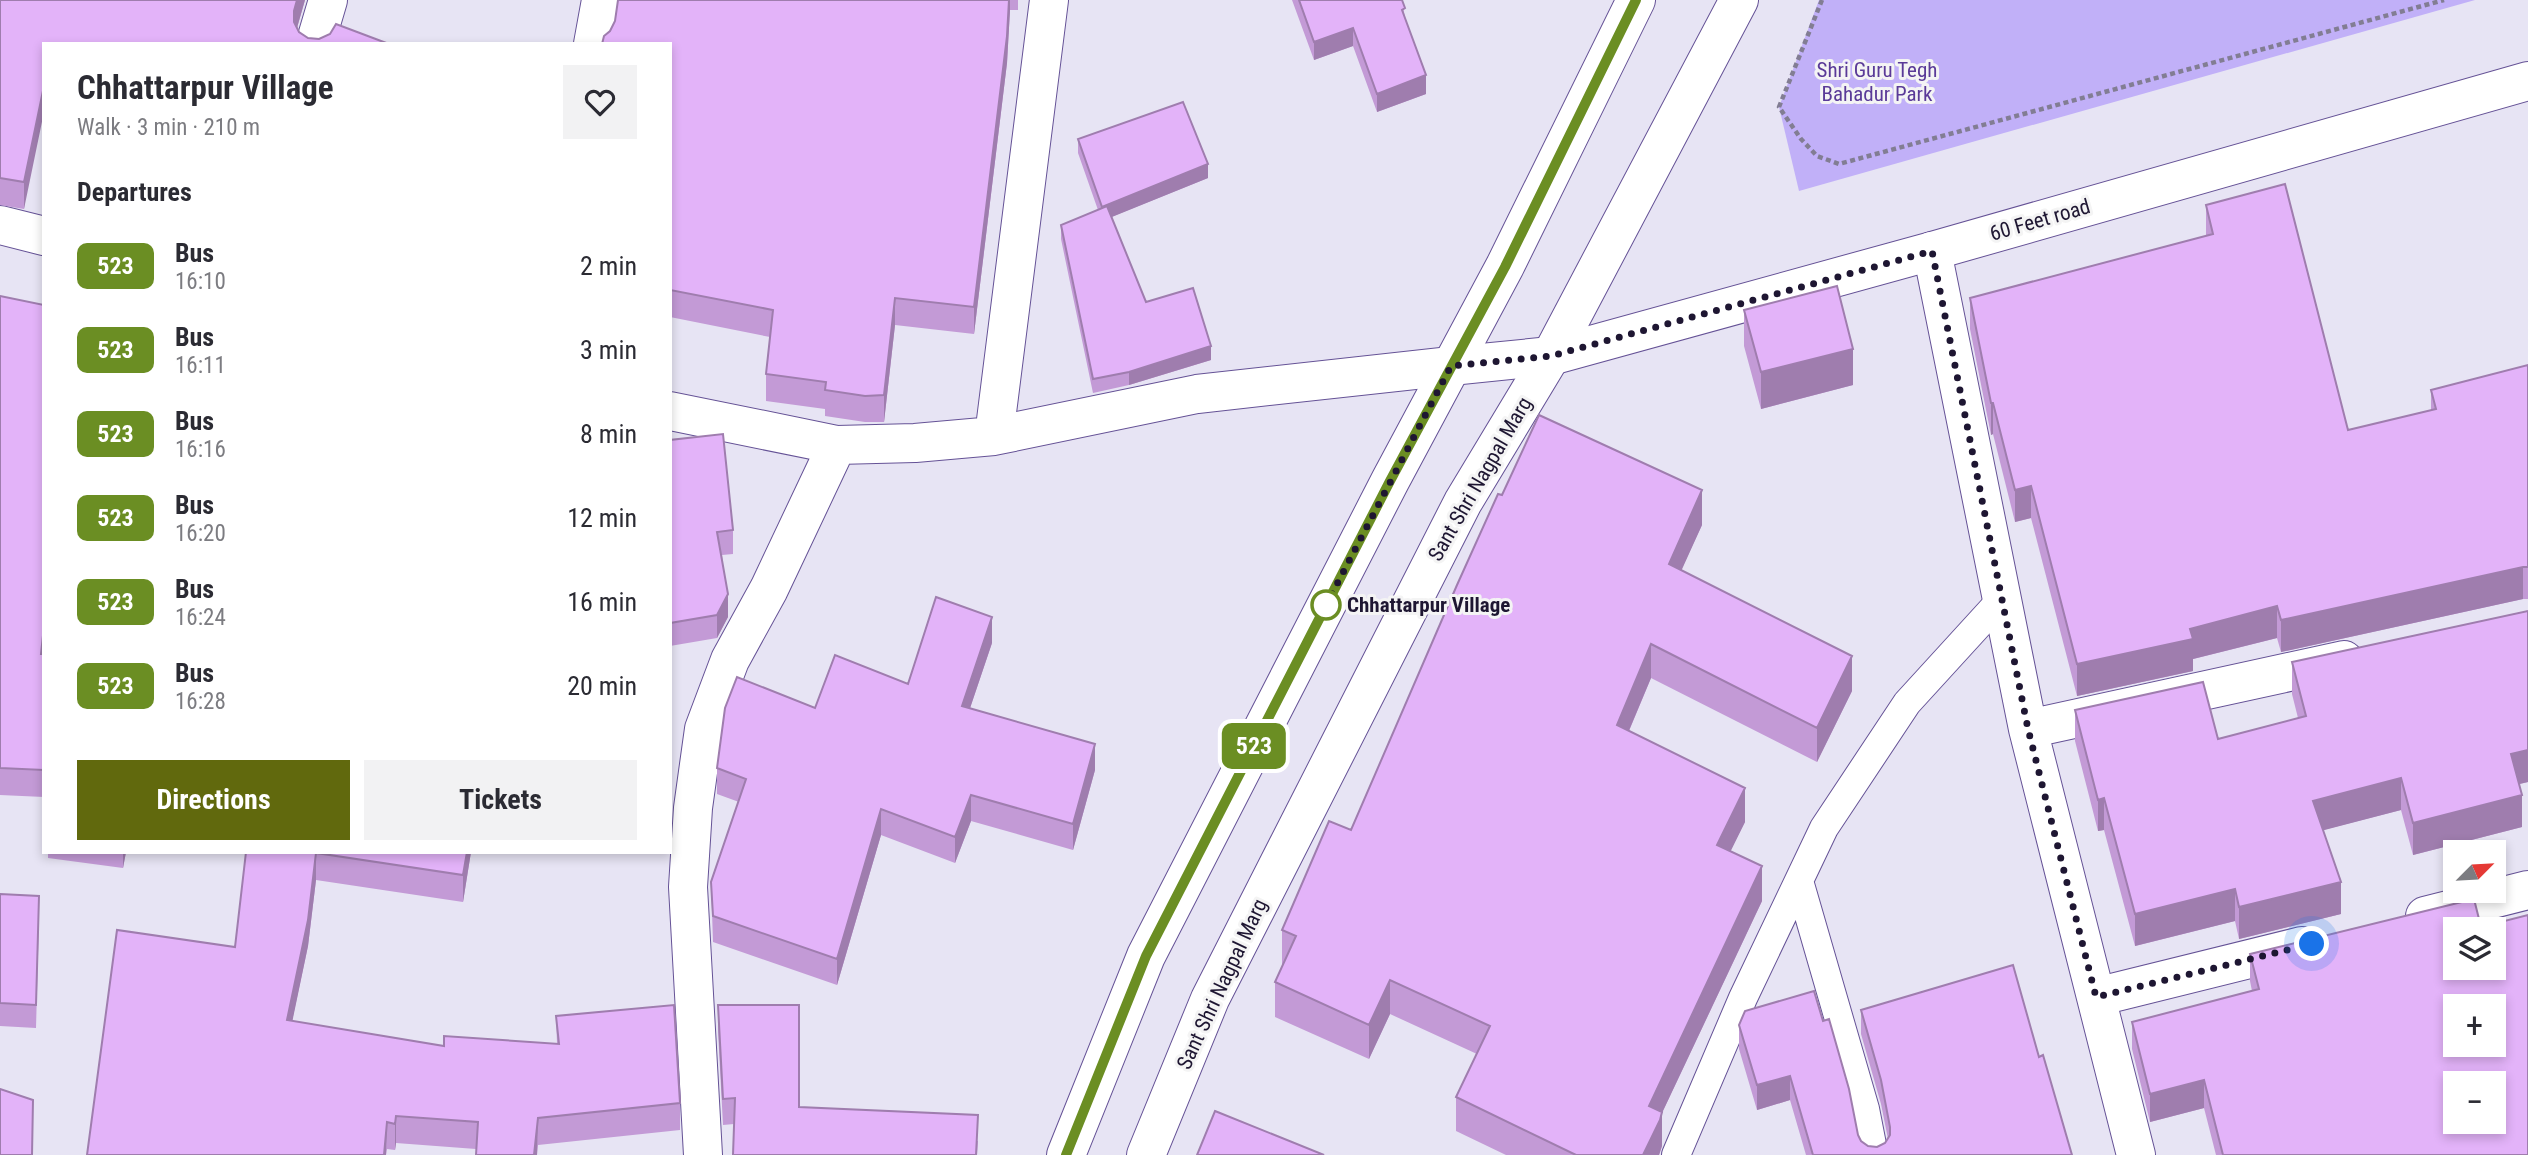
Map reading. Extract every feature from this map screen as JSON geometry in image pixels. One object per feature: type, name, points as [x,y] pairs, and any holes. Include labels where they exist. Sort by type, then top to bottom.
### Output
[{"type":"street","points":[[316,42],[328,0]]},
{"type":"street","points":[[593,42],[601,0]]},
{"type":"street","points":[[994,436],[1049,0]]},
{"type":"street","points":[[1066,1155],[1146,956],[1390,481],[1505,267],[1636,0]]},
{"type":"street","name":"Sant Shri Nagpal Marg","points":[[1146,1155],[1210,999],[1464,502],[1551,356],[1738,0]]},
{"type":"street","name":"60 Feet road","points":[[672,411],[837,445],[915,443],[994,436],[1197,394],[1551,356],[1932,251],[2528,81]]},
{"type":"street","points":[[0,225],[42,236]]},
{"type":"street","points":[[1932,251],[2028,729],[2136,1155]]},
{"type":"street","points":[[703,1155],[688,887],[693,808],[704,729],[730,660],[769,589],[837,445]]},
{"type":"street","points":[[2028,729],[2379,652]]},
{"type":"street","points":[[2393,923],[2528,890]]},
{"type":"street","points":[[2096,997],[2339,937]]},
{"type":"lane","points":[[1676,1155],[1743,998],[1825,828],[1907,703],[2001,599]]},
{"type":"lane","points":[[1799,881],[1865,1109],[1874,1155]]},
{"type":"path","points":[[1822,0],[1779,107],[1816,156],[1839,164],[2444,0]]},
{"type":"green space","name":"Shri Guru Tegh Bahadur Park","points":[[1819,0],[2475,0],[1799,191],[1779,107]]},
{"type":"building","points":[[0,0],[297,0],[294,22],[299,32],[308,38],[319,39],[330,34],[336,24],[384,42],[42,42],[42,96],[24,182],[0,178]]},
{"type":"building","points":[[618,0],[1009,0],[974,307],[895,298],[884,395],[865,396],[825,390],[826,382],[766,374],[773,310],[672,290],[672,42],[602,42],[615,21]]},
{"type":"building","points":[[1299,0],[1402,0],[1405,8],[1402,10],[1426,75],[1377,94],[1353,28],[1314,42]]},
{"type":"building","points":[[1183,102],[1208,164],[1102,207],[1078,139]]},
{"type":"building","points":[[2285,184],[2348,430],[2436,409],[2431,390],[2528,365],[2528,567],[2281,620],[2277,606],[2190,629],[2193,639],[2077,664],[2031,486],[2015,490],[1991,403],[1970,298],[2213,234],[2206,205]]},
{"type":"building","points":[[1107,206],[1146,302],[1193,288],[1211,346],[1129,372],[1093,379],[1061,225]]},
{"type":"building","points":[[1837,286],[1853,349],[1761,372],[1744,310]]},
{"type":"building","points":[[0,296],[42,305],[42,770],[0,768]]},
{"type":"building","points":[[1539,415],[1702,490],[1669,564],[1852,656],[1817,728],[1651,644],[1617,725],[1745,788],[1717,845],[1762,866],[1649,1106],[1662,1112],[1643,1155],[1576,1155],[1456,1097],[1490,1026],[1390,980],[1369,1025],[1275,982],[1296,936],[1282,930],[1329,821],[1351,830],[1498,494],[1502,495]]},
{"type":"building","points":[[723,434],[733,530],[717,532],[728,594],[717,615],[672,623],[672,440]]},
{"type":"building","points":[[936,597],[992,617],[962,706],[1095,744],[1073,824],[971,795],[955,837],[881,809],[837,959],[713,916],[711,882],[746,779],[717,768],[725,708],[737,677],[815,708],[835,655],[908,684]]},
{"type":"building","points":[[2528,611],[2528,750],[2511,754],[2522,795],[2413,823],[2401,778],[2313,801],[2341,882],[2239,907],[2235,889],[2135,914],[2104,798],[2098,800],[2075,710],[2203,682],[2218,739],[2306,716],[2292,662]]},
{"type":"building","points":[[246,854],[316,854],[308,920],[287,1020],[444,1046],[444,1036],[559,1044],[556,1016],[674,1005],[680,1103],[538,1118],[534,1155],[476,1155],[478,1122],[396,1116],[395,1124],[387,1122],[384,1155],[87,1155],[117,930],[235,947]]},
{"type":"building","points":[[323,854],[467,854],[463,875]]},
{"type":"building","points":[[0,894],[39,896],[36,1005],[0,1003]]},
{"type":"building","points":[[2458,903],[2475,903],[2478,917],[2443,917],[2443,980],[2506,980],[2506,921],[2528,915],[2528,1155],[2223,1155],[2204,1080],[2150,1094],[2132,1022],[2259,989],[2250,954]]},
{"type":"building","points":[[2013,965],[2039,1057],[2043,1055],[2072,1155],[1813,1155],[1790,1076],[1757,1085],[1739,1025],[1745,1011],[1814,991],[1823,1021],[1829,1019],[1849,1089],[1858,1135],[1868,1146],[1877,1147],[1885,1143],[1890,1135],[1890,1127],[1881,1080],[1861,1010]]},
{"type":"building","points":[[718,1005],[799,1005],[799,1107],[978,1115],[976,1155],[733,1155],[735,1098],[723,1099]]},
{"type":"building","points":[[0,1089],[33,1100],[32,1155],[0,1155]]},
{"type":"building","points":[[1215,1111],[1324,1155],[1197,1155]]},
{"type":"bus line","name":"523","points":[[1066,1155],[1146,956],[1390,481],[1505,267],[1636,0]]},
{"type":"place","name":"Chhattarpur Village","points":[[1326,605]]},
{"type":"route","points":[[1326,605],[1451,366],[1551,356],[1932,251],[2028,729],[2096,997],[2312,944]]}]
